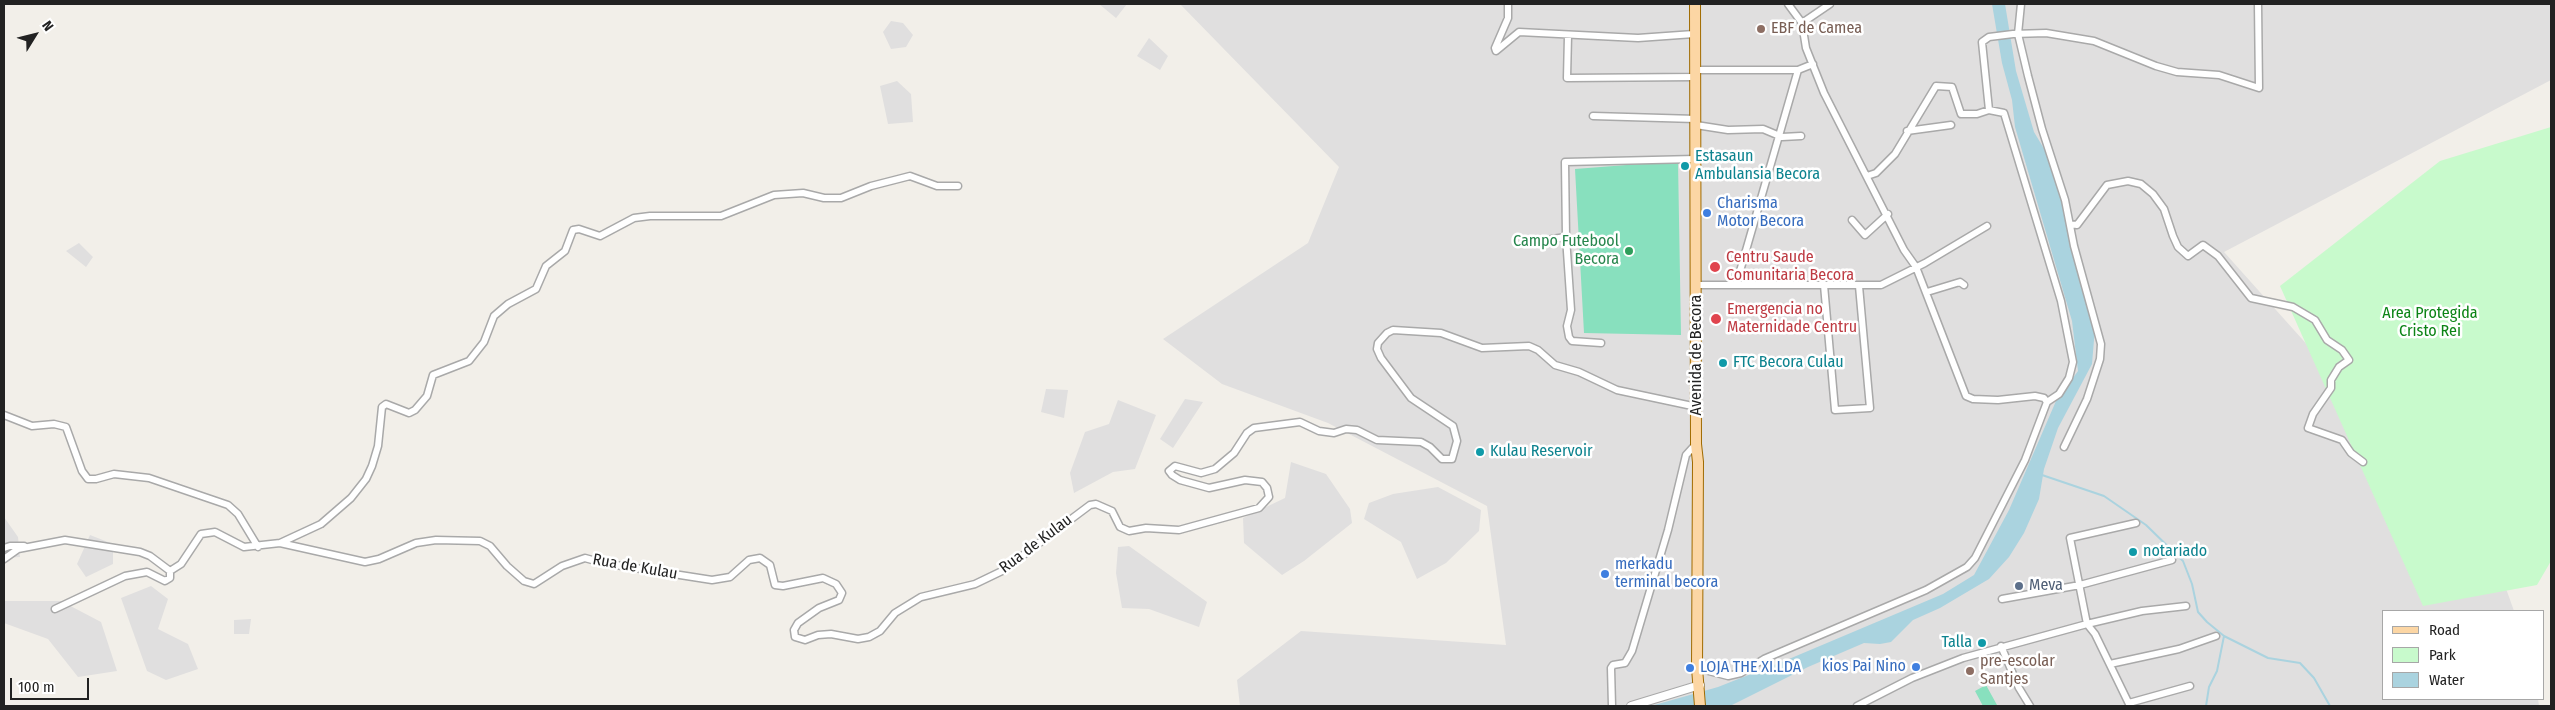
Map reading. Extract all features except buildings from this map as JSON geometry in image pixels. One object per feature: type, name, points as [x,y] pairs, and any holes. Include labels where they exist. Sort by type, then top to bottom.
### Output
[{"type":"main road","name":"Avenida de Becora","points":[[1695,4],[1696,444],[1698,472],[1697,668],[1700,706]]},
{"type":"street","points":[[1508,4],[1508,18],[1495,48],[1498,50],[1519,32],[1568,36],[1638,38],[1694,34]]},
{"type":"street","points":[[1788,4],[1802,23],[1806,48],[1824,93],[1888,214],[1904,250],[1916,267],[1966,396],[1973,399],[1998,400],[2035,396],[2044,398],[2047,402]]},
{"type":"street","points":[[1802,23],[1830,4]]},
{"type":"street","points":[[2021,4],[2015,34],[2042,129],[2065,200],[2101,344],[2100,359],[2087,400],[2064,447]]},
{"type":"street","points":[[1989,110],[1982,54],[1983,39],[1989,36],[2046,33],[2094,41],[2163,68],[2195,74],[2219,75],[2260,88],[2258,4]]},
{"type":"street","points":[[1568,36],[1567,78],[1798,70],[1812,64]]},
{"type":"street","points":[[1736,285],[1798,70]]},
{"type":"street","points":[[1697,668],[1728,676],[1741,672],[1764,659],[1926,590],[1967,567],[1975,558],[2025,460],[2047,402],[2059,394],[2069,378],[2073,362],[2061,301],[2008,121],[2004,113],[1989,110],[1977,114],[1960,114],[1952,87],[1936,86],[1907,131],[1895,154],[1876,173],[1867,176]]},
{"type":"street","points":[[1593,116],[1696,122],[1728,130],[1763,129],[1778,136],[1801,136]]},
{"type":"street","points":[[1907,131],[1951,126]]},
{"type":"street","points":[[1601,343],[1572,341],[1569,338],[1567,326],[1570,310],[1566,237],[1565,162],[1696,159]]},
{"type":"street","points":[[280,544],[321,524],[351,498],[366,478],[372,466],[378,446],[382,406],[386,404],[409,413],[415,410],[427,396],[433,375],[469,361],[484,342],[494,316],[508,304],[536,289],[546,266],[565,251],[573,230],[579,229],[600,236],[634,218],[650,216],[721,216],[774,195],[791,193],[824,198],[841,198],[872,186],[910,176],[937,186],[958,186]]},
{"type":"street","points":[[2070,224],[2077,225],[2107,185],[2128,180],[2141,184],[2154,194],[2164,209],[2178,247],[2188,256],[2203,245],[2218,256],[2251,298],[2293,306],[2315,320],[2327,340],[2342,350],[2349,360],[2339,367],[2331,380],[2331,388],[2313,414],[2308,428],[2342,440],[2351,453],[2362,462]]},
{"type":"street","points":[[1852,220],[1865,235],[1888,214]]},
{"type":"street","points":[[1697,285],[1881,285],[1953,245],[1969,239],[1987,226]]},
{"type":"street","points":[[1552,239],[1566,237]]},
{"type":"street","points":[[1927,292],[1960,282],[1964,285]]},
{"type":"street","points":[[1824,285],[1835,410],[1870,408],[1859,286]]},
{"type":"street","name":"Rua de Kulau","points":[[170,571],[181,564],[201,534],[206,532],[222,534],[244,547],[280,544],[365,562],[379,559],[423,542],[436,540],[480,541],[490,546],[507,566],[524,581],[534,584],[562,566],[584,558],[603,564],[712,580],[730,577],[749,560],[760,558],[770,565],[775,585],[783,586],[823,578],[836,584],[842,593],[838,600],[819,608],[798,623],[795,626],[795,637],[805,640],[818,634],[831,634],[858,639],[869,637],[880,631],[895,613],[921,597],[975,584],[1002,571],[1090,505],[1096,504],[1112,511],[1120,527],[1129,531],[1146,528],[1179,530],[1259,508],[1269,497],[1267,488],[1262,482],[1246,480],[1209,488],[1180,480],[1172,476],[1170,471],[1175,466],[1201,473],[1215,469],[1234,454],[1247,432],[1254,428],[1300,422],[1319,431],[1334,433],[1346,429],[1357,430],[1378,440],[1421,442],[1430,447],[1442,459],[1452,459],[1457,441],[1452,426],[1410,398],[1377,350],[1378,343],[1387,333],[1394,330],[1441,332],[1482,348],[1530,346],[1538,350],[1555,365],[1617,390],[1697,407]]},
{"type":"street","points":[[4,415],[32,426],[54,424],[66,427],[82,472],[88,478],[96,479],[114,474],[149,478],[228,504],[238,514],[258,546]]},
{"type":"street","points":[[1612,706],[1611,668],[1613,665],[1625,662],[1632,651],[1668,530],[1686,455],[1696,444]]},
{"type":"street","points":[[2136,523],[2070,538],[2087,624],[2095,634],[2130,704],[2190,686]]},
{"type":"street","points":[[4,548],[10,546],[27,547],[65,540],[85,542],[114,549],[140,552],[150,556],[170,571],[170,578],[165,581],[146,572],[125,576],[56,609]]},
{"type":"street","points":[[4,559],[27,547]]},
{"type":"street","points":[[2002,599],[2080,585],[2172,560]]},
{"type":"street","points":[[1857,706],[1912,678],[2002,646],[2142,612],[2186,606]]},
{"type":"street","points":[[2110,664],[2179,649],[2216,636]]},
{"type":"street","points":[[2002,646],[2019,688],[2030,706]]},
{"type":"street","points":[[1631,706],[1700,688]]},
{"type":"shaded area","points":[[1099,4],[1127,4],[1116,18]]},
{"type":"shaded area","points":[[1180,4],[2551,4],[2551,80],[2224,252],[2493,552],[2514,610],[2382,610],[2382,700],[2538,700],[2539,706],[1240,706],[1237,680],[1301,631],[1506,645],[1487,506],[1328,423],[1222,384],[1163,339],[1308,243],[1339,167]]},
{"type":"shaded area","points":[[891,21],[903,23],[913,35],[906,47],[891,49],[883,32]]},
{"type":"shaded area","points":[[1149,38],[1168,56],[1160,70],[1137,56]]},
{"type":"shaded area","points":[[897,81],[911,94],[913,122],[888,124],[880,86]]},
{"type":"shaded area","points":[[79,243],[93,257],[86,267],[66,251]]},
{"type":"shaded area","points":[[1046,389],[1068,390],[1064,418],[1041,412]]},
{"type":"shaded area","points":[[1185,399],[1203,402],[1173,448],[1160,439]]},
{"type":"shaded area","points":[[1118,400],[1156,415],[1135,469],[1113,472],[1074,493],[1070,473],[1085,432],[1109,424]]},
{"type":"shaded area","points":[[1291,462],[1326,474],[1350,509],[1352,523],[1304,561],[1282,575],[1244,543],[1243,518],[1285,498]]},
{"type":"shaded area","points":[[1438,487],[1481,510],[1479,531],[1446,563],[1417,579],[1401,542],[1364,519],[1369,503],[1393,494]]},
{"type":"shaded area","points":[[4,517],[18,537],[20,557],[4,558]]},
{"type":"shaded area","points":[[90,535],[113,544],[113,564],[86,577],[77,564]]},
{"type":"shaded area","points":[[1129,546],[1207,602],[1199,627],[1149,609],[1122,608],[1116,573],[1118,547]]},
{"type":"shaded area","points":[[151,586],[168,599],[158,629],[188,644],[198,669],[166,680],[147,671],[121,598]]},
{"type":"shaded area","points":[[4,601],[61,601],[101,622],[117,671],[78,677],[48,639],[4,623]]},
{"type":"shaded area","points":[[251,619],[249,634],[234,634],[234,620]]},
{"type":"green space","name":"Area Protegida Cristo Rei","points":[[2551,127],[2551,561],[2537,585],[2423,606],[2280,286],[2440,161]]},
{"type":"green space","name":"Campo Futebool Becora","points":[[1678,161],[1681,335],[1584,333],[1575,169]]},
{"type":"green space","points":[[1986,685],[1997,705],[1995,706],[1983,706],[1975,691]]},
{"type":"water","points":[[1992,4],[2005,4],[2016,71],[2034,132],[2046,152],[2057,183],[2095,328],[2092,364],[2058,428],[2044,469],[2039,499],[2024,533],[2009,557],[1989,579],[1940,608],[1913,620],[1891,642],[1880,644],[1864,643],[1808,667],[1730,706],[1651,706],[1718,687],[1789,659],[1943,594],[1974,575],[2009,510],[2056,401],[2078,371],[2072,321],[2015,127],[2012,100],[2002,63]]},
{"type":"waterway","points":[[2042,475],[2104,496],[2146,525],[2183,561],[2192,584],[2198,612],[2207,622],[2224,636],[2268,658],[2300,663],[2314,678],[2330,706]]},
{"type":"waterway","points":[[2206,706],[2209,687],[2217,671],[2224,636]]},
{"type":"place","name":"EBF de Camea","points":[[1761,29]]},
{"type":"place","name":"Estasaun Ambulansia Becora","points":[[1685,166]]},
{"type":"place","name":"Charisma Motor Becora","points":[[1707,213]]},
{"type":"place","name":"Campo Futebool Becora","points":[[1629,251]]},
{"type":"place","name":"Centru Saude Comunitaria Becora","points":[[1715,267]]},
{"type":"place","name":"Emergencia no Maternidade Centru","points":[[1716,319]]},
{"type":"place","name":"FTC Becora Culau","points":[[1723,363]]},
{"type":"place","name":"Kulau Reservoir","points":[[1480,452]]},
{"type":"place","name":"notariado","points":[[2133,552]]},
{"type":"place","name":"merkadu terminal becora","points":[[1605,574]]},
{"type":"place","name":"Meva","points":[[2019,586]]},
{"type":"place","name":"Talla","points":[[1982,643]]},
{"type":"place","name":"kios Pai Nino","points":[[1916,667]]},
{"type":"place","name":"LOJA THE XI.LDA","points":[[1690,668]]},
{"type":"place","name":"pre-escolar Santjes","points":[[1970,671]]}]
